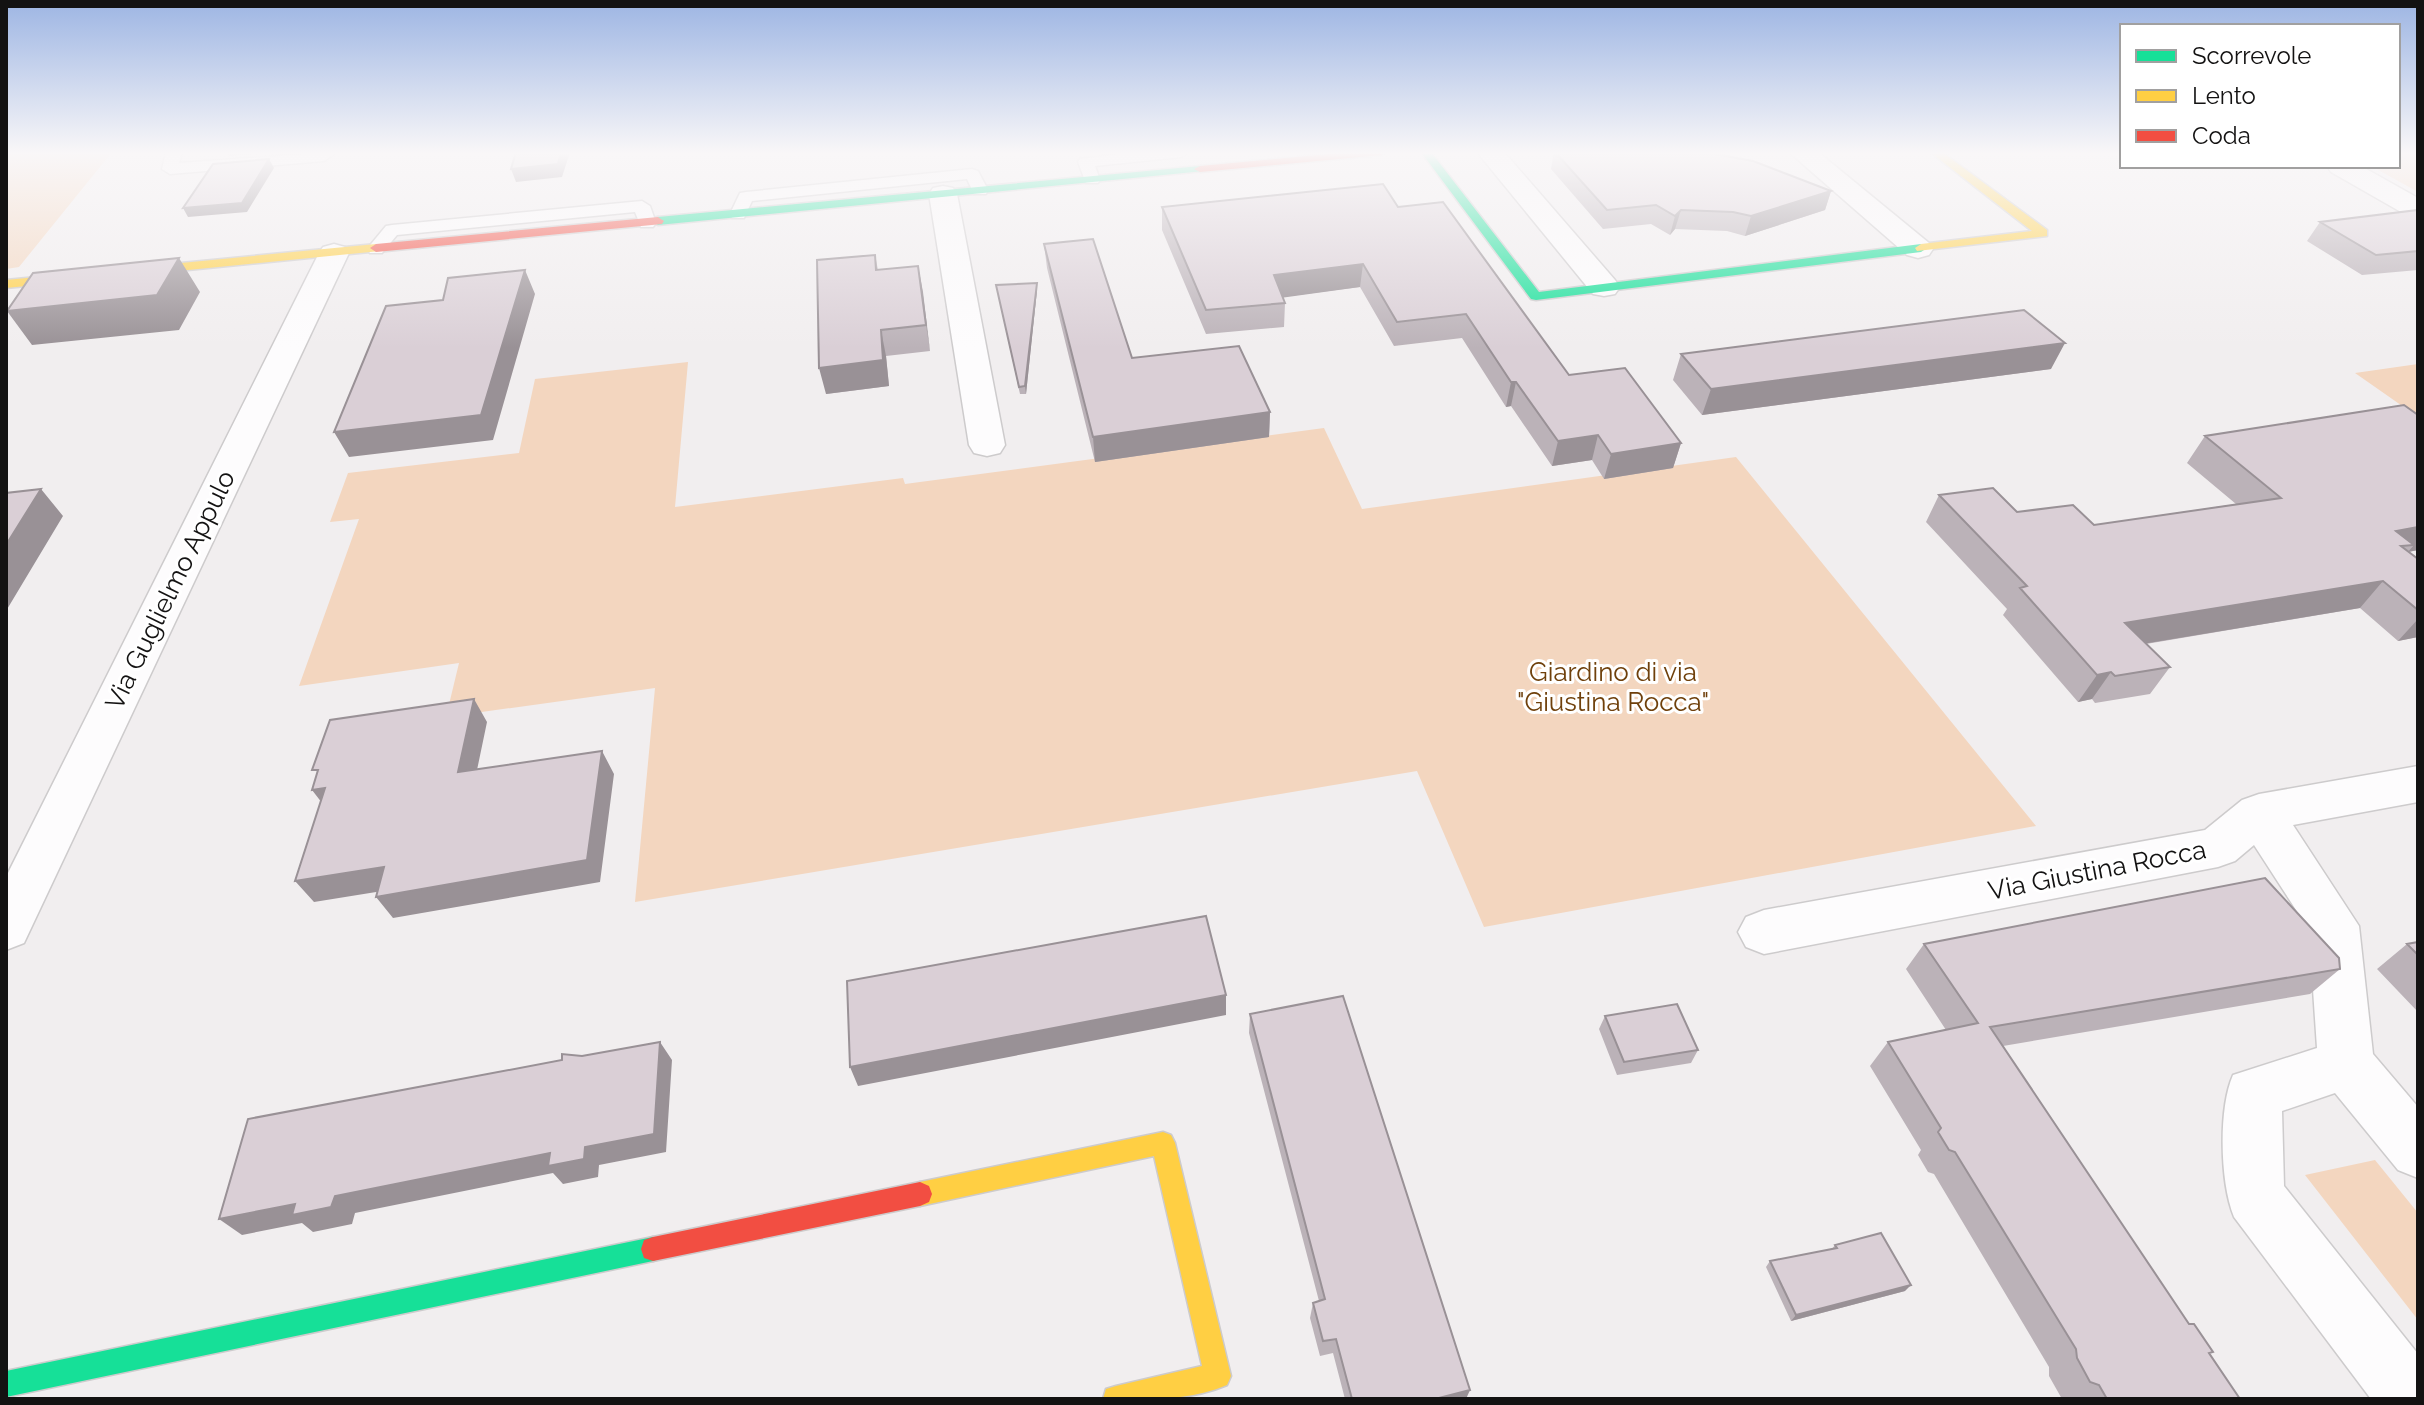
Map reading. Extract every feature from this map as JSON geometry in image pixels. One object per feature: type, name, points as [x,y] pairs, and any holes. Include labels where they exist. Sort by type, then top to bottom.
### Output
[{"type":"street","points":[[6,284],[702,218]]},
{"type":"street","points":[[947,218],[987,445]]},
{"type":"street","points":[[1476,218],[1536,296],[2043,233],[2022,218]]},
{"type":"street","points":[[1545,218],[1604,287]]},
{"type":"street","points":[[1880,218],[1918,249]]},
{"type":"street","name":"Via Guglielmo Appulo","points":[[6,928],[334,253]]},
{"type":"street","name":"Via Giustina Rocca","points":[[1764,932],[2218,847],[2259,813],[2418,784]]},
{"type":"street","points":[[2259,813],[2334,926],[2346,1064],[2418,1150]]},
{"type":"street","points":[[2346,1064],[2253,1094],[2255,1196],[2412,1399]]},
{"type":"street","points":[[6,1384],[1163,1143],[1218,1376],[1116,1399]]},
{"type":"green space","points":[[6,218],[59,218],[19,267],[6,269]]},
{"type":"green space","name":"Giardino di via \"Giustina Rocca\"","points":[[688,362],[675,507],[903,478],[905,484],[1324,428],[1362,509],[1736,457],[2036,826],[1484,927],[1417,771],[635,902],[655,688],[446,717],[459,663],[299,686],[359,519],[330,522],[348,473],[519,453],[535,379]]},
{"type":"green space","points":[[2418,364],[2418,417],[2355,373]]},
{"type":"green space","points":[[2375,1160],[2418,1213],[2418,1320],[2305,1175]]},
{"type":"building","points":[[1167,218],[1454,218],[1569,375],[1625,368],[1681,443],[1611,454],[1598,435],[1558,441],[1516,382],[1511,382],[1466,314],[1397,322],[1363,264],[1274,275],[1285,303],[1206,310]]},
{"type":"building","points":[[2356,218],[2418,218],[2418,251],[2376,255],[2320,222]]},
{"type":"building","points":[[1093,239],[1132,358],[1239,346],[1270,412],[1093,437],[1044,244]]},
{"type":"building","points":[[875,255],[876,270],[918,266],[926,325],[881,330],[883,360],[819,368],[817,260]]},
{"type":"building","points":[[179,258],[157,295],[7,311],[33,273]]},
{"type":"building","points":[[525,270],[481,415],[334,432],[386,306],[443,300],[448,278]]},
{"type":"building","points":[[1037,283],[1025,386],[1019,387],[996,285]]},
{"type":"building","points":[[2024,310],[2065,343],[1711,389],[1681,354]]},
{"type":"building","points":[[2404,405],[2418,415],[2418,527],[2396,531],[2414,545],[2401,546],[2418,559],[2418,610],[2383,581],[2125,623],[2170,667],[2115,676],[2111,672],[2097,675],[2020,588],[2027,586],[1939,495],[1993,488],[2017,512],[2073,505],[2094,525],[2281,498],[2205,436]]},
{"type":"building","points":[[41,489],[6,545],[6,493]]},
{"type":"building","points":[[474,699],[458,772],[602,751],[587,860],[376,897],[384,867],[295,881],[325,788],[312,790],[318,770],[312,770],[330,720]]},
{"type":"building","points":[[2265,878],[2339,958],[2340,969],[1990,1027],[2189,1324],[2194,1324],[2213,1352],[2209,1353],[2240,1399],[2107,1399],[2099,1385],[2090,1382],[2077,1358],[2076,1349],[1955,1152],[1949,1150],[1938,1132],[1941,1128],[1888,1042],[1978,1023],[1924,944]]},
{"type":"building","points":[[1206,916],[1226,995],[850,1067],[847,981]]},
{"type":"building","points":[[2418,942],[2418,955],[2407,944]]},
{"type":"building","points":[[1343,996],[1470,1390],[1435,1399],[1352,1399],[1336,1339],[1323,1341],[1313,1303],[1325,1299],[1250,1014]]},
{"type":"building","points":[[1677,1004],[1698,1050],[1624,1062],[1605,1016]]},
{"type":"building","points":[[660,1042],[654,1134],[585,1147],[584,1159],[548,1166],[550,1153],[335,1196],[331,1207],[292,1215],[295,1204],[219,1219],[248,1119],[562,1060],[562,1054],[582,1056]]},
{"type":"building","points":[[1881,1233],[1911,1285],[1796,1315],[1770,1261],[1837,1248],[1835,1245]]},
{"type":"traffic: fast","points":[[658,221],[694,218]]},
{"type":"traffic: fast","points":[[1476,218],[1536,296],[1921,248]]},
{"type":"traffic: fast","points":[[6,1384],[653,1249]]},
{"type":"traffic: slow","points":[[1921,248],[2043,233],[2022,218]]},
{"type":"traffic: slow","points":[[6,284],[376,248]]},
{"type":"traffic: slow","points":[[920,1194],[1163,1143],[1218,1376],[1116,1399]]},
{"type":"traffic: jam","points":[[376,248],[658,221]]},
{"type":"traffic: jam","points":[[653,1249],[920,1194]]}]
